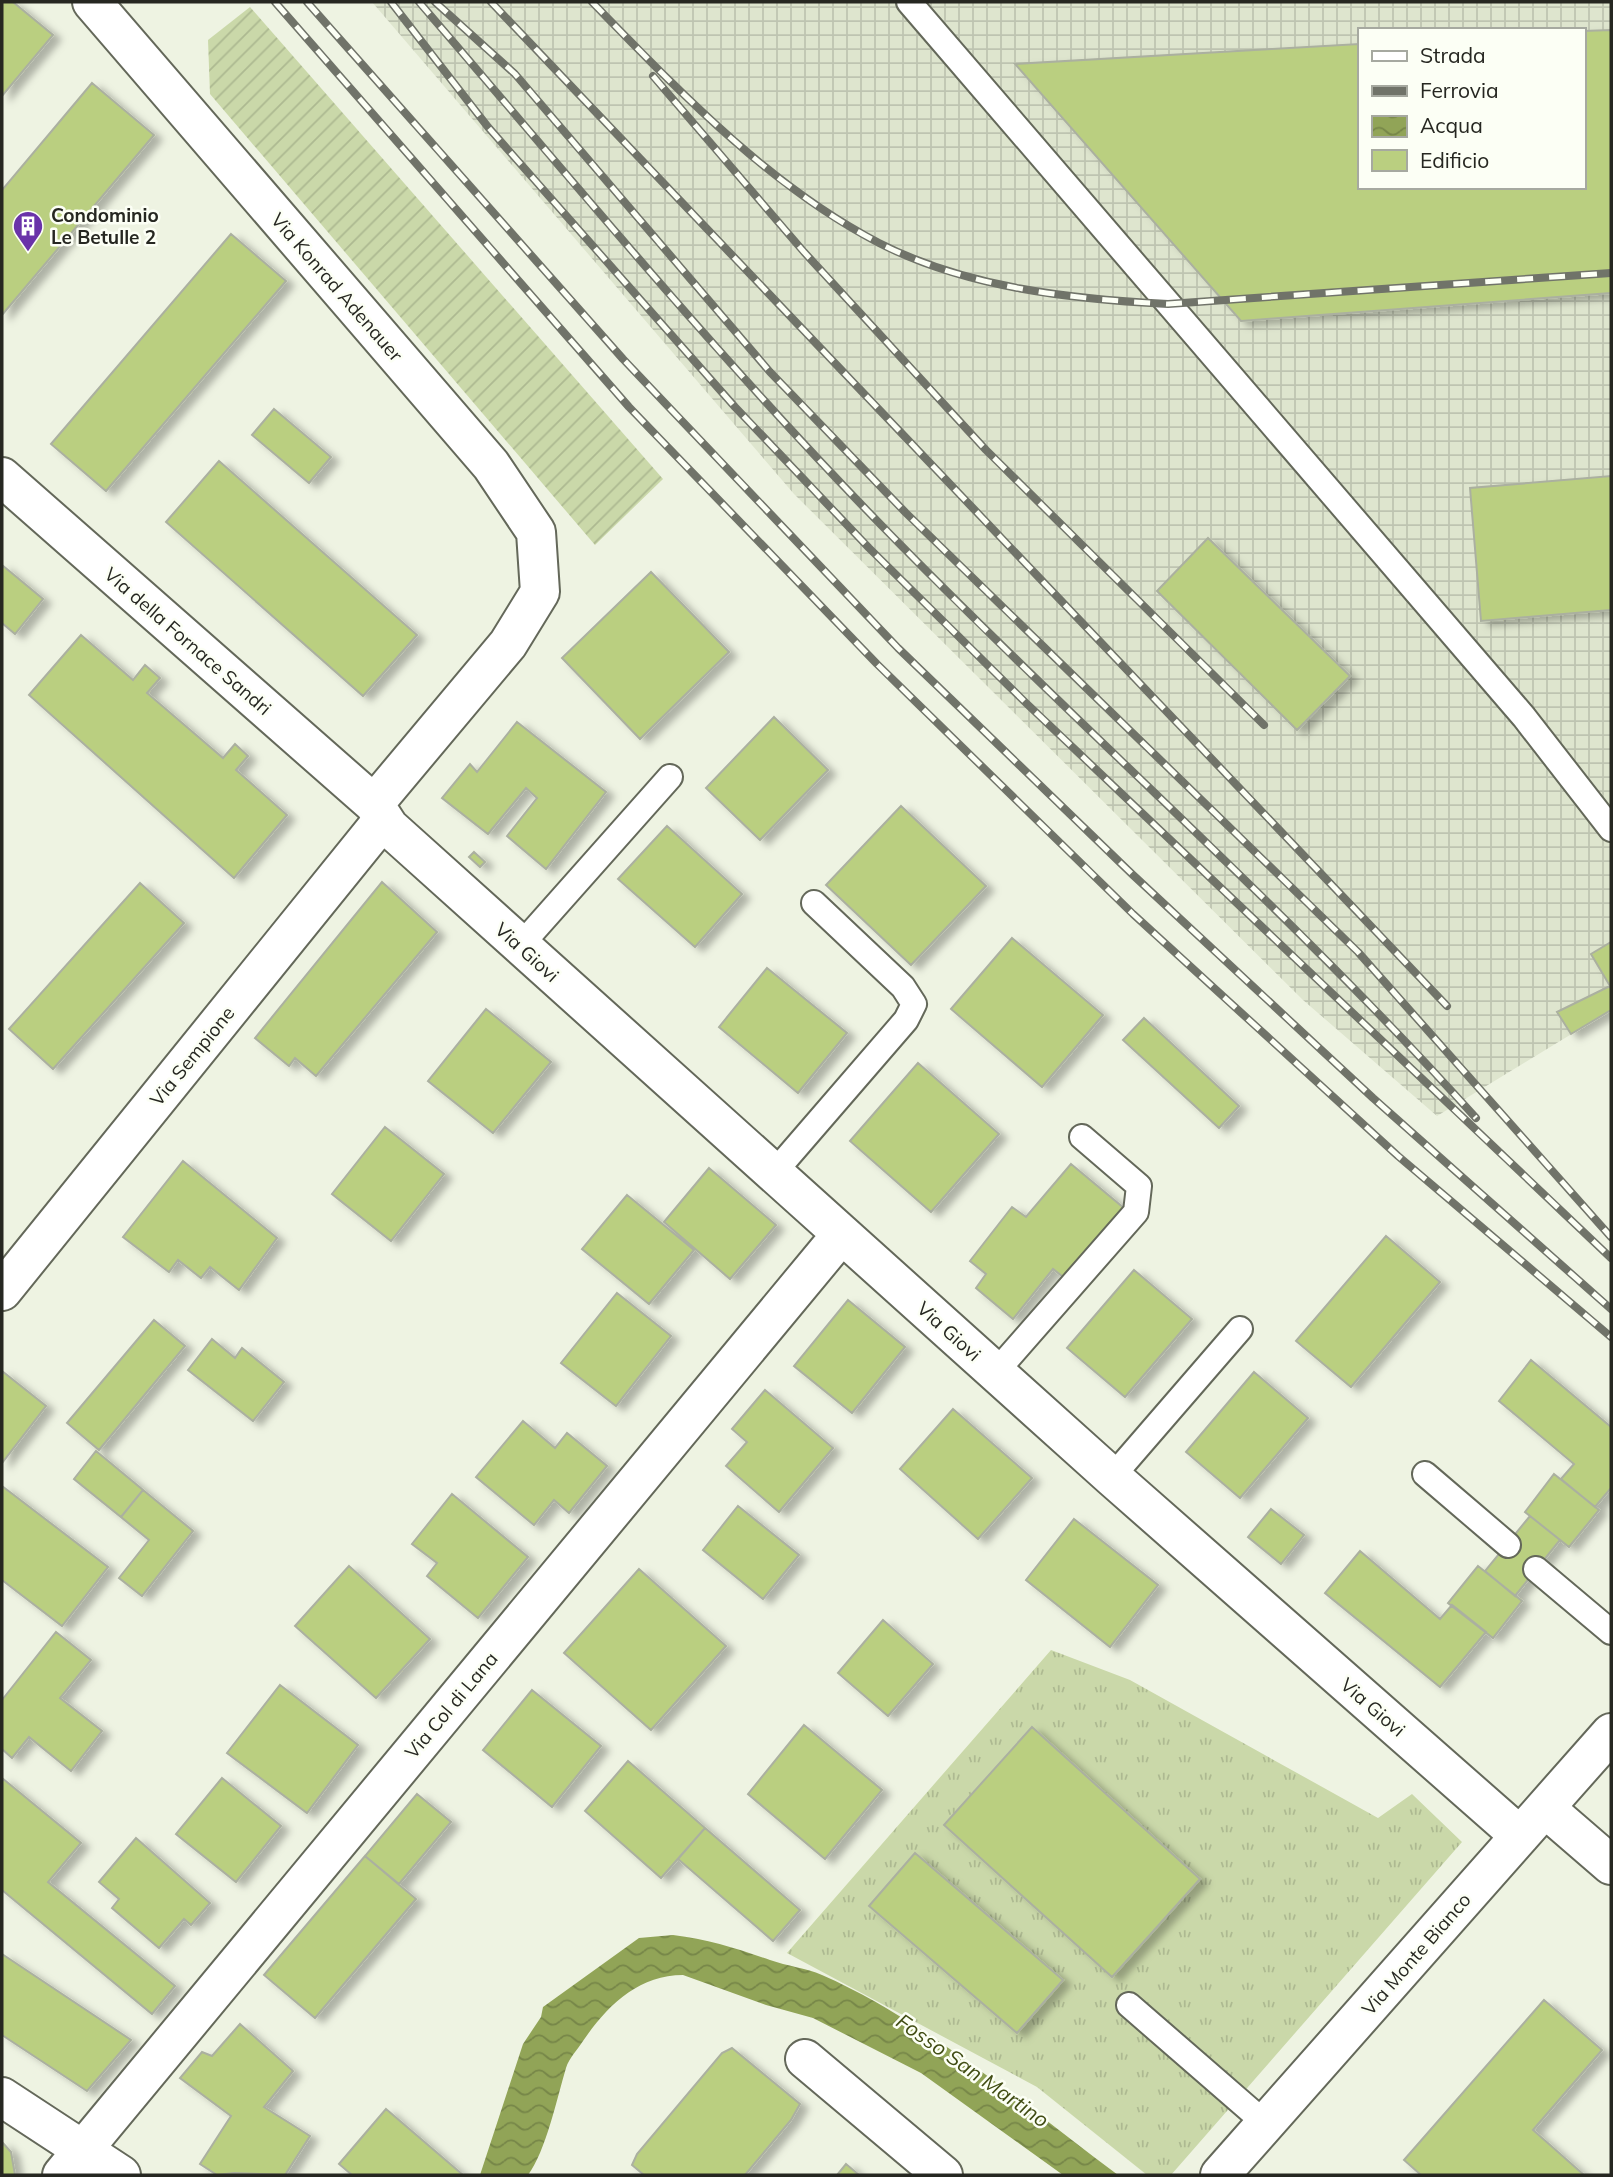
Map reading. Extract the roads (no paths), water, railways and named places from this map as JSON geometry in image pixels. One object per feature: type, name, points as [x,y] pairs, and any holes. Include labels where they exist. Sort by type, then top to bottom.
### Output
[{"type":"street","name":"Via Konrad Adenauer","points":[[92,2],[491,466],[536,532],[540,592]]},
{"type":"street","name":"Via della Fornace Sandri","points":[[2,477],[378,812]]},
{"type":"street","name":"Via Sempione","points":[[2,1291],[508,644],[540,592]]},
{"type":"street","name":"Via Giovi","points":[[378,812],[520,946],[1112,1478],[1520,1836]]},
{"type":"street","name":"Via Col di Lana","points":[[72,2163],[841,1235]]},
{"type":"street","name":"Via Monte Bianco","points":[[1220,2175],[1611,1733]]},
{"type":"street","points":[[1545,1808],[1611,1865]]},
{"type":"street","points":[[805,2059],[943,2175]]},
{"type":"street","points":[[2,2097],[72,2163],[121,2175]]},
{"type":"lane","points":[[909,2],[1524,717],[1611,829]]},
{"type":"lane","points":[[520,946],[670,777]]},
{"type":"lane","points":[[773,1174],[906,1020],[914,1004],[903,987],[814,903]]},
{"type":"lane","points":[[995,1373],[1136,1212],[1139,1186],[1083,1137]]},
{"type":"lane","points":[[1112,1478],[1240,1329]]},
{"type":"lane","points":[[1424,1474],[1508,1545]]},
{"type":"lane","points":[[1536,1569],[1611,1632]]},
{"type":"lane","points":[[1129,2005],[1266,2124]]},
{"type":"water","name":"Fosso San Martino","points":[[673,1935],[723,1945],[810,1971],[861,1994],[900,2016],[975,2067],[1118,2175],[1063,2175],[921,2073],[813,2018],[766,2005],[683,1975],[652,1980],[638,1987],[613,2005],[592,2028],[567,2064],[546,2139],[528,2175],[480,2175],[523,2044],[541,2017],[543,2007],[639,1938]]},
{"type":"railway","points":[[275,2],[629,407],[877,664],[1133,914],[1398,1156],[1611,1337]]},
{"type":"railway","points":[[307,2],[623,359],[898,648],[1133,875],[1373,1098],[1611,1309]]},
{"type":"railway","points":[[391,2],[488,127],[735,407],[869,548],[1026,703],[1611,1258]]},
{"type":"railway","points":[[419,2],[648,269],[824,465],[958,603],[1332,967],[1476,1118]]},
{"type":"railway","points":[[435,2],[515,74],[770,372],[906,513],[1358,952],[1611,1237]]},
{"type":"railway","points":[[491,2],[1447,1006]]},
{"type":"railway","points":[[592,2],[726,134],[800,194],[879,243],[948,271],[984,281],[1094,299],[1168,304],[1611,273]]},
{"type":"railway","points":[[653,76],[804,252],[986,450],[1264,725]]},
{"type":"place","name":"Condominio Le Betulle 2","points":[[28,253]]}]
